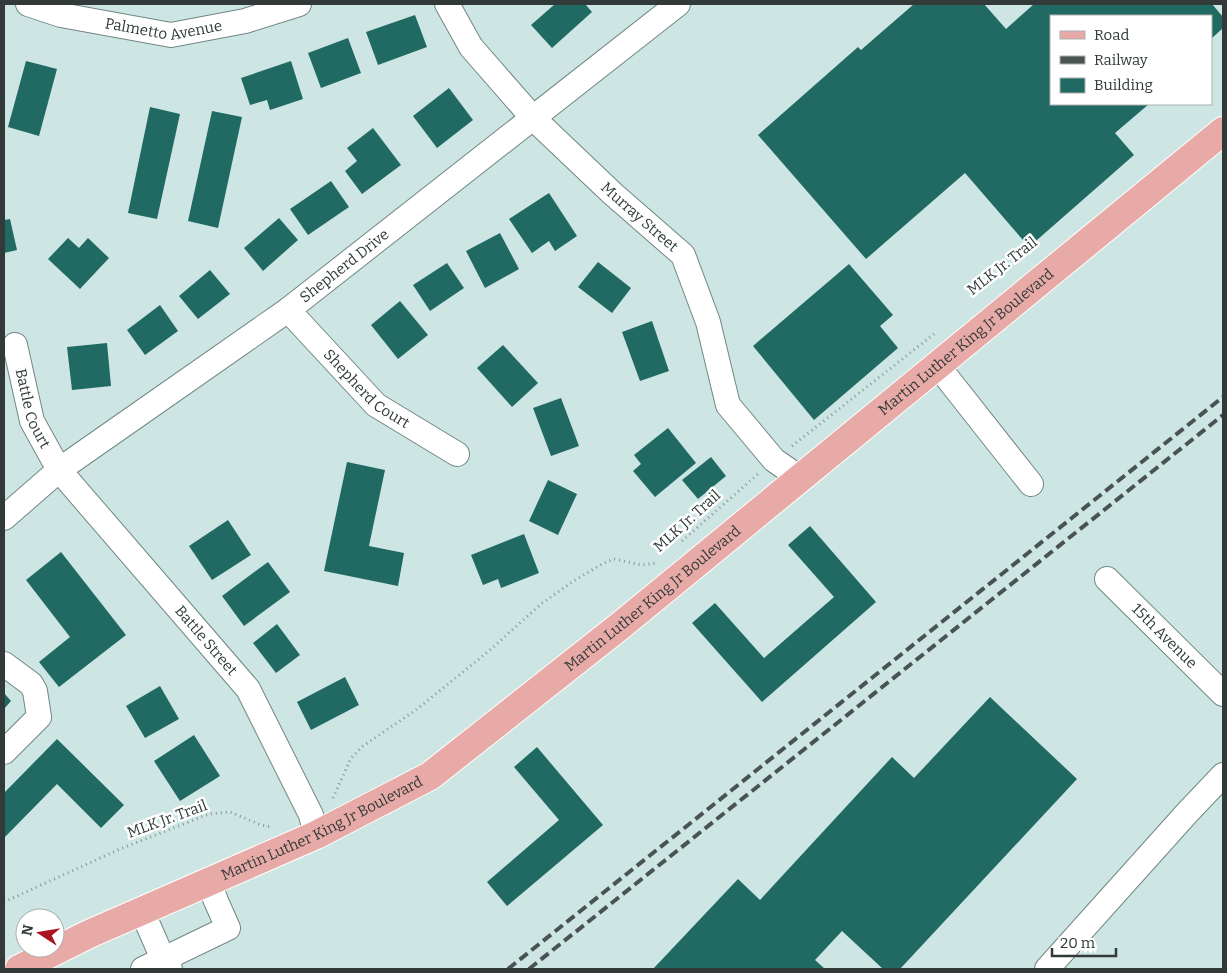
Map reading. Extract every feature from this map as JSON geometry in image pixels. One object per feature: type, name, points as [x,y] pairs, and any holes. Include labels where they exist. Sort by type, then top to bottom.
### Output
[{"type":"main road","name":"Martin Luther King Jr Boulevard","points":[[19,969],[47,963],[89,934],[210,882],[314,825],[430,776],[620,626],[1223,131]]},
{"type":"street","name":"Palmetto Avenue","points":[[28,4],[61,16],[171,36],[245,21],[299,4]]},
{"type":"street","name":"Murray Street","points":[[447,4],[471,47],[533,118],[613,194],[683,255],[708,322],[728,406],[774,460],[800,478]]},
{"type":"street","name":"Shepherd Drive","points":[[4,518],[59,470],[288,310],[678,4]]},
{"type":"street","name":"Shepherd Court","points":[[288,310],[376,405],[458,454]]},
{"type":"street","name":"Battle Court","points":[[15,345],[32,421],[59,470]]},
{"type":"street","points":[[936,365],[1031,484]]},
{"type":"street","name":"Battle Street","points":[[59,470],[248,689],[314,825]]},
{"type":"street","name":"15th Avenue","points":[[1107,579],[1223,694]]},
{"type":"street","points":[[4,664],[31,684],[35,691],[38,717],[4,752]]},
{"type":"street","points":[[1047,969],[1223,775]]},
{"type":"street","points":[[142,911],[159,966],[228,928],[216,902],[210,882]]},
{"type":"path","name":"MLK Jr. Trail","points":[[677,546],[774,460],[936,332]]},
{"type":"path","name":"MLK Jr. Trail","points":[[314,825],[333,798],[351,758],[363,746],[423,704],[490,650],[541,604],[572,582],[614,558],[642,565],[657,564],[664,558]]},
{"type":"path","name":"MLK Jr. Trail","points":[[4,902],[120,849],[209,814],[230,812],[261,825],[275,828]]},
{"type":"building","points":[[555,4],[585,4],[592,12],[552,48],[531,25]]},
{"type":"building","points":[[914,4],[984,4],[1006,29],[1034,4],[1212,4],[1223,17],[1223,28],[1212,38],[1212,15],[1050,15],[1050,105],[1148,105],[1115,133],[1134,155],[1029,247],[965,173],[866,259],[758,135],[858,47],[861,50]]},
{"type":"building","points":[[415,15],[427,47],[378,65],[366,32]]},
{"type":"building","points":[[348,38],[361,73],[321,88],[308,53]]},
{"type":"building","points":[[26,61],[57,69],[39,136],[8,127]]},
{"type":"building","points":[[291,61],[303,99],[270,110],[267,100],[250,105],[241,78]]},
{"type":"building","points":[[449,88],[473,120],[437,148],[413,116]]},
{"type":"building","points":[[150,107],[180,114],[157,219],[128,213]]},
{"type":"building","points":[[212,111],[242,117],[218,228],[188,221]]},
{"type":"building","points":[[373,128],[401,165],[362,194],[345,171],[357,161],[347,148]]},
{"type":"building","points":[[331,181],[349,207],[308,235],[290,209]]},
{"type":"building","points":[[549,193],[577,236],[555,251],[549,241],[532,253],[509,219]]},
{"type":"building","points":[[279,218],[298,240],[263,271],[244,248]]},
{"type":"building","points":[[10,219],[17,250],[4,253],[4,220]]},
{"type":"building","points":[[500,233],[519,269],[485,288],[466,251]]},
{"type":"building","points":[[68,238],[79,248],[88,238],[109,258],[80,289],[48,259]]},
{"type":"building","points":[[598,262],[631,288],[612,313],[578,287]]},
{"type":"building","points":[[447,263],[464,288],[430,311],[413,285]]},
{"type":"building","points":[[849,264],[893,315],[880,326],[898,348],[814,420],[753,346]]},
{"type":"building","points":[[210,270],[230,294],[198,319],[179,296]]},
{"type":"building","points":[[400,301],[428,335],[398,359],[371,325]]},
{"type":"building","points":[[160,305],[178,331],[145,355],[127,330]]},
{"type":"building","points":[[652,321],[669,371],[640,381],[622,332]]},
{"type":"building","points":[[107,343],[111,386],[72,390],[67,347]]},
{"type":"building","points":[[503,345],[538,383],[512,407],[477,368]]},
{"type":"building","points":[[561,398],[579,446],[551,456],[533,408]]},
{"type":"building","points":[[668,428],[696,463],[655,497],[633,471],[641,464],[634,455]]},
{"type":"building","points":[[711,457],[726,476],[698,499],[682,480]]},
{"type":"building","points":[[347,462],[385,470],[369,546],[404,553],[398,586],[324,571]]},
{"type":"building","points":[[548,480],[577,494],[558,535],[529,521]]},
{"type":"building","points":[[228,520],[251,555],[212,580],[189,546]]},
{"type":"building","points":[[810,526],[876,602],[762,702],[692,623],[715,603],[764,658],[834,597],[788,545]]},
{"type":"building","points":[[524,534],[539,573],[501,588],[498,579],[483,585],[471,555]]},
{"type":"building","points":[[61,552],[126,635],[59,687],[39,662],[70,637],[26,580]]},
{"type":"building","points":[[268,562],[290,592],[244,626],[222,596]]},
{"type":"building","points":[[277,624],[300,655],[276,673],[253,643]]},
{"type":"building","points":[[345,677],[359,705],[311,730],[297,702]]},
{"type":"building","points":[[160,686],[179,719],[145,738],[126,706]]},
{"type":"building","points":[[4,693],[11,701],[4,709]]},
{"type":"building","points":[[990,697],[1077,779],[900,969],[883,969],[842,931],[815,960],[825,969],[653,969],[738,879],[760,900],[892,757],[914,778]]},
{"type":"building","points":[[194,735],[220,776],[180,801],[154,761]]},
{"type":"building","points":[[57,739],[124,805],[101,828],[57,784],[4,838],[4,793]]},
{"type":"building","points":[[537,747],[603,825],[507,906],[487,882],[559,820],[514,767]]},
{"type":"railway","points":[[508,969],[1223,397]]},
{"type":"railway","points":[[529,969],[1223,415]]}]
